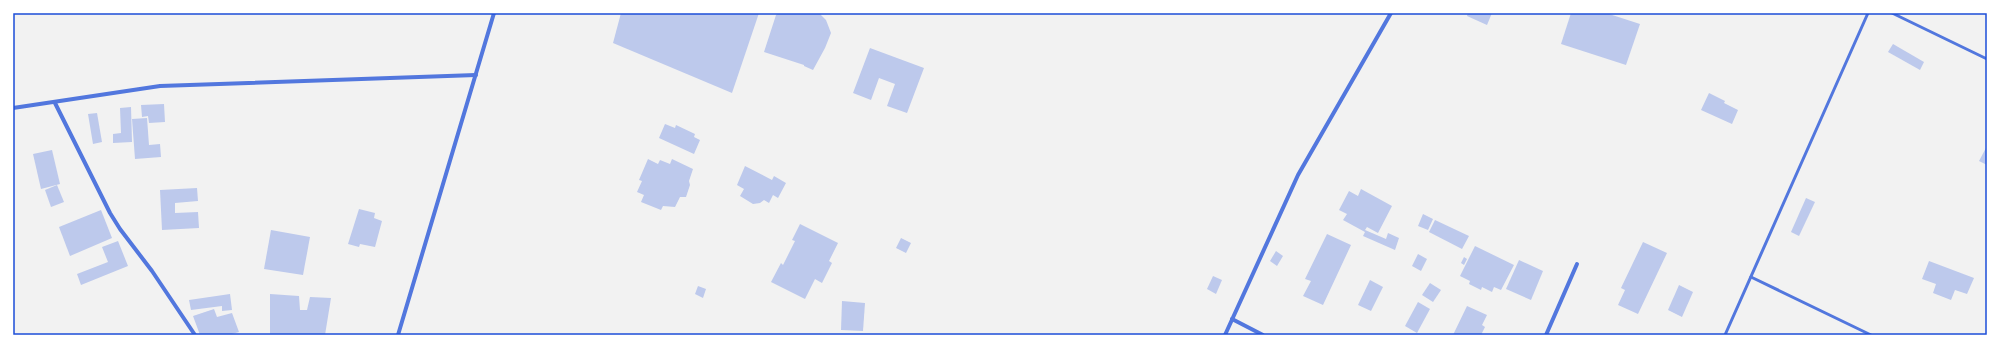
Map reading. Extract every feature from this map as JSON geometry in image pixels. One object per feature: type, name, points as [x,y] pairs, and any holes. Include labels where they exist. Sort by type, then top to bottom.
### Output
[{"type":"street","points":[[398,335],[494,13]]},
{"type":"street","points":[[1225,335],[1298,175],[1391,13]]},
{"type":"street","points":[[13,108],[55,103],[160,86],[476,75]]},
{"type":"street","points":[[55,103],[110,213],[120,229],[152,271],[195,335]]},
{"type":"street","points":[[1546,335],[1577,264]]},
{"type":"street","points":[[1232,319],[1263,335]]},
{"type":"lane","points":[[1725,335],[1868,13]]},
{"type":"lane","points":[[1892,13],[1987,59]]},
{"type":"lane","points":[[1751,277],[1871,335]]},
{"type":"building","points":[[621,13],[759,13],[732,93],[613,43]]},
{"type":"building","points":[[779,13],[819,13],[826,20],[831,33],[813,70],[804,65],[764,52],[776,15]]},
{"type":"building","points":[[1468,13],[1492,13],[1487,25],[1467,16]]},
{"type":"building","points":[[1571,13],[1606,13],[1640,24],[1626,65],[1561,44]]},
{"type":"building","points":[[1893,44],[1924,62],[1920,70],[1888,52]]},
{"type":"building","points":[[870,48],[924,68],[907,113],[887,106],[895,84],[879,78],[871,100],[853,93]]},
{"type":"building","points":[[1709,93],[1738,110],[1732,124],[1701,110]]},
{"type":"building","points":[[164,104],[165,122],[149,123],[148,116],[142,117],[141,105]]},
{"type":"building","points":[[131,107],[132,142],[113,143],[113,134],[121,133],[120,108]]},
{"type":"building","points":[[97,113],[102,142],[93,144],[88,114]]},
{"type":"building","points":[[147,118],[149,145],[160,144],[161,157],[135,159],[132,119]]},
{"type":"building","points":[[665,124],[675,128],[676,125],[695,134],[694,137],[700,140],[694,154],[659,138]]},
{"type":"building","points":[[1987,146],[1987,165],[1979,161]]},
{"type":"building","points":[[52,150],[60,184],[41,189],[33,154]]},
{"type":"building","points":[[648,159],[658,164],[660,160],[670,164],[672,159],[693,169],[686,197],[680,197],[675,207],[663,206],[661,210],[641,202],[644,195],[637,192],[642,181],[639,180]]},
{"type":"building","points":[[745,166],[772,180],[774,176],[786,183],[778,198],[773,195],[769,203],[764,200],[760,203],[753,204],[740,196],[744,189],[737,185]]},
{"type":"building","points":[[57,185],[64,202],[51,207],[45,190]]},
{"type":"building","points":[[197,188],[198,201],[175,203],[175,213],[198,212],[199,228],[162,230],[160,190]]},
{"type":"building","points":[[1361,189],[1392,206],[1378,233],[1367,227],[1365,230],[1386,239],[1388,233],[1399,238],[1395,250],[1363,236],[1365,232],[1343,220],[1347,214],[1339,210],[1349,191],[1358,196]]},
{"type":"building","points":[[1806,198],[1815,202],[1799,236],[1791,232]]},
{"type":"building","points":[[359,209],[375,213],[374,218],[382,221],[375,247],[360,244],[359,247],[348,244]]},
{"type":"building","points":[[101,210],[112,238],[70,256],[59,227]]},
{"type":"building","points":[[1423,214],[1433,219],[1428,230],[1418,226]]},
{"type":"building","points":[[1435,220],[1469,236],[1462,249],[1429,232]]},
{"type":"building","points":[[800,224],[838,243],[829,261],[832,263],[822,283],[815,279],[805,299],[771,282],[781,263],[783,265],[795,241],[792,240]]},
{"type":"building","points":[[271,230],[310,237],[303,275],[264,269]]},
{"type":"building","points":[[1327,234],[1351,245],[1323,305],[1303,296],[1311,281],[1305,279]]},
{"type":"building","points":[[901,238],[911,243],[906,253],[896,248]]},
{"type":"building","points":[[118,241],[128,266],[81,285],[77,274],[108,262],[102,247]]},
{"type":"building","points":[[1643,242],[1667,253],[1638,314],[1618,305],[1625,290],[1621,288]]},
{"type":"building","points":[[1475,246],[1514,265],[1501,290],[1494,287],[1492,292],[1482,287],[1481,290],[1469,284],[1470,281],[1460,276]]},
{"type":"building","points":[[1276,251],[1283,256],[1277,266],[1270,261]]},
{"type":"building","points":[[1418,254],[1427,259],[1421,271],[1412,266]]},
{"type":"building","points":[[1464,257],[1467,259],[1464,265],[1461,263]]},
{"type":"building","points":[[1519,260],[1543,271],[1531,300],[1506,289]]},
{"type":"building","points":[[1929,261],[1974,278],[1967,294],[1955,290],[1951,300],[1933,293],[1936,284],[1922,279]]},
{"type":"building","points":[[1213,276],[1222,280],[1216,294],[1207,289]]},
{"type":"building","points":[[1370,280],[1383,287],[1371,311],[1358,305]]},
{"type":"building","points":[[1430,283],[1441,290],[1433,302],[1422,295]]},
{"type":"building","points":[[1679,285],[1693,292],[1682,317],[1668,310]]},
{"type":"building","points":[[698,286],[706,289],[703,298],[695,294]]},
{"type":"building","points":[[230,294],[232,310],[222,311],[222,306],[191,310],[189,300]]},
{"type":"building","points":[[270,294],[299,296],[300,310],[307,310],[310,297],[331,298],[325,335],[270,335]]},
{"type":"building","points":[[842,301],[865,303],[863,331],[841,330]]},
{"type":"building","points":[[1418,302],[1430,309],[1417,333],[1405,326]]},
{"type":"building","points":[[1467,306],[1487,315],[1482,325],[1485,327],[1481,335],[1453,335]]},
{"type":"building","points":[[214,309],[217,317],[232,313],[239,332],[228,335],[200,335],[193,316]]}]
